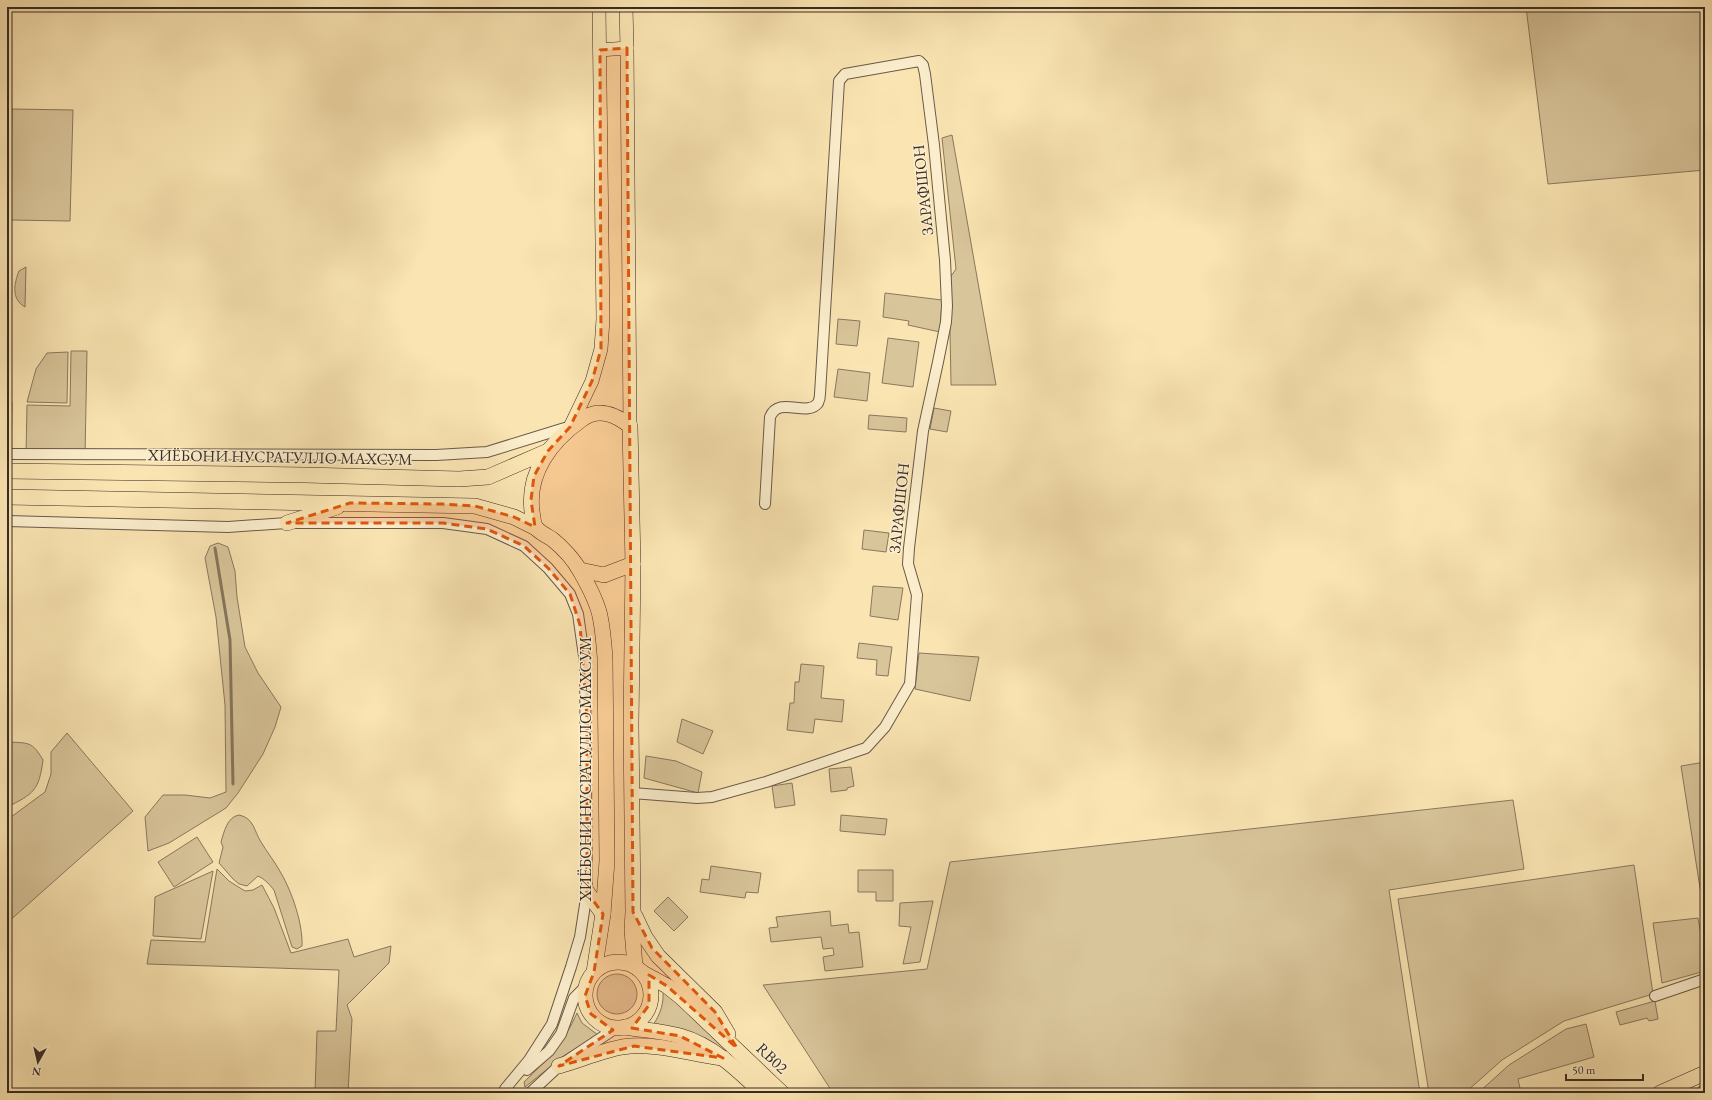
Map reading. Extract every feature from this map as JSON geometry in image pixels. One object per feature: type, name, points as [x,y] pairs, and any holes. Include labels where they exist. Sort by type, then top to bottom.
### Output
[{"type":"highway","points":[[536,528],[533,520],[530,500],[534,476],[548,452],[570,427],[586,416],[599,413],[613,415],[630,426],[633,564],[632,930],[639,970],[650,988],[649,1005],[646,1013],[640,1019],[633,1024],[620,1028],[606,1026],[598,1021],[586,1006],[584,996],[585,987],[594,972],[609,963],[618,962],[639,970],[667,986],[737,1048]]},
{"type":"highway","name":"ХИЁБОНИ НУСРАТУЛЛО МАХСУМ","points":[[7,471],[305,475],[459,479],[488,477],[548,452]]},
{"type":"highway","points":[[7,497],[475,506],[514,517],[536,528]]},
{"type":"highway","points":[[287,523],[350,503]]},
{"type":"highway","name":"ХИЁБОНИ НУСРАТУЛЛО МАХСУМ","points":[[536,528],[553,540],[580,570],[600,614],[605,658],[607,861],[603,914],[594,972]]},
{"type":"highway","points":[[580,570],[604,575],[633,564]]},
{"type":"highway","points":[[587,892],[603,914]]},
{"type":"highway","points":[[633,912],[644,937],[652,948],[715,1012],[737,1048]]},
{"type":"highway","name":"RB02","points":[[620,1028],[680,1036],[701,1045],[723,1058],[737,1069],[762,1093]]},
{"type":"highway","points":[[559,1066],[621,1047],[634,1046],[660,1048],[723,1058]]},
{"type":"highway","name":"RB02","points":[[737,1048],[782,1093]]},
{"type":"highway","points":[[1660,1093],[1705,1073]]},
{"type":"main road","points":[[570,427],[592,381],[601,349],[603,319],[599,7]]},
{"type":"main road","points":[[626,7],[630,426]]},
{"type":"main road","points":[[600,50],[627,48]]},
{"type":"street","name":"ЗАРАФШОН","points":[[632,793],[697,798],[712,797],[766,782],[866,748],[885,727],[910,684],[917,595],[908,564],[909,548],[922,431],[946,322],[947,306],[945,260],[934,145],[923,65],[919,61],[845,74],[839,81],[820,394],[818,403],[811,408],[780,407],[773,411],[770,417],[765,504]]},
{"type":"street","points":[[7,454],[436,455],[487,452],[570,427]]},
{"type":"street","points":[[7,521],[228,527],[287,523],[443,523],[487,529],[524,546],[548,568],[570,594],[578,614],[585,663],[587,892],[580,937],[552,1024],[529,1060],[502,1091]]},
{"type":"street","points":[[1656,996],[1705,979]]},
{"type":"street","points":[[502,1091],[549,1051],[561,1034],[574,998],[585,987]]},
{"type":"street","points":[[530,1093],[559,1066],[620,1028]]},
{"type":"highlighted area","points":[[627,48],[633,912],[652,948],[715,1012],[737,1048],[667,986],[649,975],[649,1005],[632,1028],[680,1036],[723,1058],[634,1046],[559,1066],[613,1030],[591,1014],[585,996],[594,972],[603,914],[587,892],[587,718],[580,625],[570,594],[548,568],[524,546],[487,529],[443,523],[287,523],[350,503],[442,504],[475,506],[514,517],[535,527],[531,500],[534,476],[548,451],[570,427],[592,381],[601,349],[600,50]]},
{"type":"shaded area","points":[[1526,7],[1705,7],[1705,170],[1548,184]]},
{"type":"shaded area","points":[[12,109],[73,110],[70,221],[10,220]]},
{"type":"shaded area","points":[[952,135],[996,385],[951,385],[949,279],[956,269],[942,138]]},
{"type":"shaded area","points":[[26,267],[25,307],[17,300],[15,286],[19,271]]},
{"type":"shaded area","points":[[885,293],[942,300],[940,332],[908,325],[909,321],[883,317]]},
{"type":"shaded area","points":[[838,319],[860,321],[857,346],[836,344]]},
{"type":"shaded area","points":[[888,338],[919,342],[913,387],[882,383]]},
{"type":"shaded area","points":[[71,351],[87,351],[85,456],[26,454],[27,405],[70,406]]},
{"type":"shaded area","points":[[68,352],[67,403],[27,402],[36,369],[47,353]]},
{"type":"shaded area","points":[[838,369],[870,373],[867,401],[834,397]]},
{"type":"shaded area","points":[[7,402],[12,402],[11,454],[7,454]]},
{"type":"shaded area","points":[[934,408],[951,411],[947,432],[930,429]]},
{"type":"shaded area","points":[[869,415],[907,418],[906,432],[868,429]]},
{"type":"shaded area","points":[[864,530],[889,533],[886,552],[862,549]]},
{"type":"shaded area","points":[[218,543],[228,547],[235,571],[237,597],[245,647],[258,673],[281,707],[275,727],[263,754],[238,793],[226,808],[169,843],[148,851],[145,817],[163,795],[185,795],[210,798],[226,792],[225,705],[216,617],[205,558],[210,546]]},
{"type":"shaded area","points":[[873,586],[903,588],[898,620],[870,616]]},
{"type":"shaded area","points":[[859,643],[892,647],[888,676],[876,675],[877,660],[857,658]]},
{"type":"shaded area","points":[[919,653],[979,657],[970,701],[915,689]]},
{"type":"shaded area","points":[[801,664],[824,666],[821,698],[844,700],[842,722],[815,719],[813,733],[787,730],[790,703],[794,703],[795,682],[799,682]]},
{"type":"shaded area","points":[[682,719],[713,731],[703,754],[677,742]]},
{"type":"shaded area","points":[[67,733],[133,811],[7,923],[7,820],[45,792],[51,774],[51,752]]},
{"type":"shaded area","points":[[7,742],[29,744],[36,749],[43,760],[37,785],[34,790],[7,807]]},
{"type":"shaded area","points":[[646,756],[676,761],[702,772],[698,793],[644,778]]},
{"type":"shaded area","points":[[1705,762],[1705,920],[1681,766]]},
{"type":"shaded area","points":[[851,767],[854,786],[847,788],[847,790],[831,792],[829,769]]},
{"type":"shaded area","points":[[792,783],[795,805],[775,808],[772,786]]},
{"type":"shaded area","points":[[1513,800],[1524,869],[1389,890],[1420,1093],[833,1093],[763,985],[927,969],[950,862]]},
{"type":"shaded area","points":[[239,815],[251,822],[289,889],[301,928],[302,946],[297,949],[292,947],[274,890],[269,884],[258,876],[247,886],[239,884],[219,863],[223,847],[221,842],[225,830],[229,822],[235,816]]},
{"type":"shaded area","points":[[841,815],[887,819],[885,835],[840,831]]},
{"type":"shaded area","points":[[197,837],[213,862],[174,887],[158,862]]},
{"type":"shaded area","points":[[1634,865],[1653,994],[1564,1021],[1502,1060],[1466,1092],[1429,1093],[1398,899]]},
{"type":"shaded area","points":[[711,866],[761,873],[758,893],[746,892],[745,898],[700,892],[702,879],[709,880]]},
{"type":"shaded area","points":[[217,869],[229,881],[245,891],[253,890],[262,885],[274,908],[291,953],[348,939],[354,957],[391,946],[389,963],[347,1005],[352,1019],[348,1093],[315,1093],[317,1031],[336,1031],[339,970],[147,964],[151,940],[205,942]]},
{"type":"shaded area","points":[[858,870],[893,870],[893,901],[876,901],[876,892],[858,892]]},
{"type":"shaded area","points":[[213,871],[201,939],[153,936],[155,897]]},
{"type":"shaded area","points":[[668,897],[688,917],[674,931],[654,911]]},
{"type":"shaded area","points":[[933,901],[920,962],[903,964],[911,927],[899,926],[900,903]]},
{"type":"shaded area","points":[[830,911],[831,926],[848,924],[849,933],[859,932],[863,967],[825,971],[823,957],[834,955],[833,948],[823,949],[821,937],[771,942],[769,928],[778,927],[776,917]]},
{"type":"shaded area","points":[[1698,918],[1705,956],[1705,971],[1662,983],[1653,923]]},
{"type":"shaded area","points":[[613,974],[621,974],[628,977],[634,983],[637,994],[634,1005],[628,1011],[621,1014],[613,1014],[606,1011],[600,1005],[597,998],[597,990],[600,983],[606,977]]},
{"type":"shaded area","points":[[663,988],[738,1061],[711,1042],[690,1032],[653,1025],[661,1008]]},
{"type":"shaded area","points":[[1655,1001],[1658,1019],[1649,1021],[1647,1018],[1620,1025],[1616,1012]]},
{"type":"shaded area","points":[[577,1013],[582,1023],[598,1035],[565,1055],[525,1087],[524,1082],[561,1042]]},
{"type":"shaded area","points":[[1586,1024],[1594,1057],[1518,1079],[1521,1093],[1478,1093],[1509,1065],[1566,1029]]},
{"type":"waterway","points":[[215,548],[230,640],[233,784]]}]
